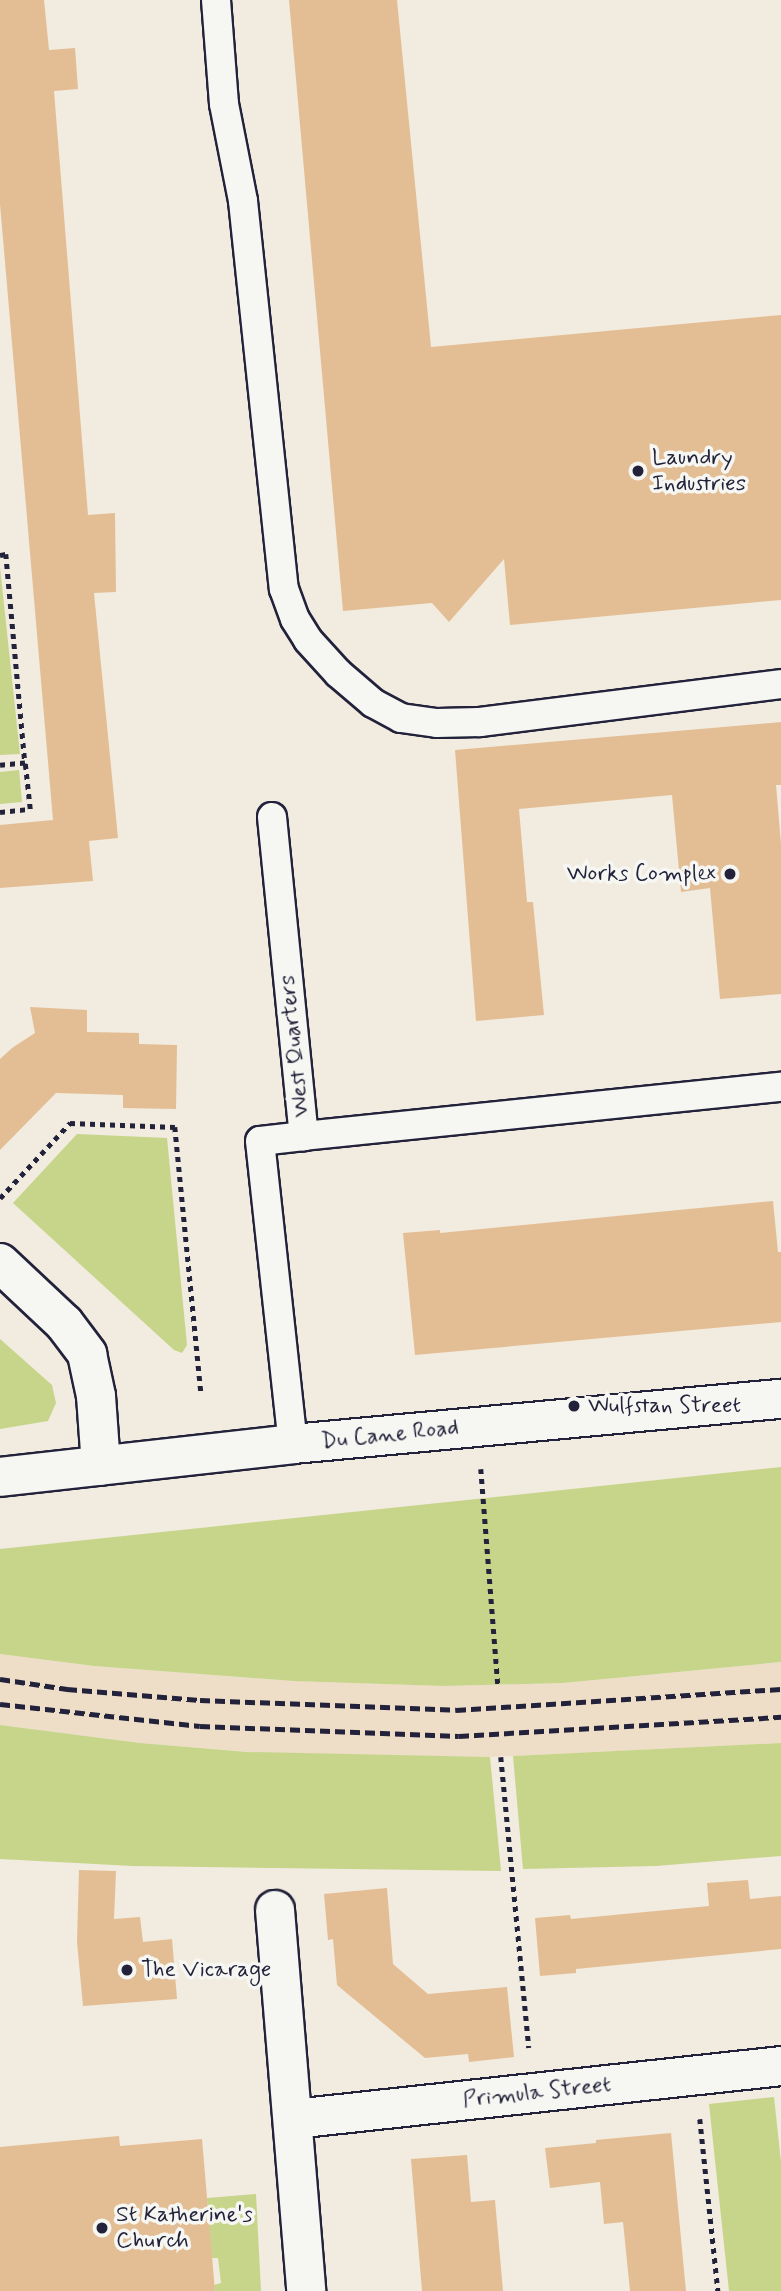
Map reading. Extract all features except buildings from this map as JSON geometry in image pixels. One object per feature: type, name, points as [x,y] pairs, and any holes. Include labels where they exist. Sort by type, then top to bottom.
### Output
[{"type":"street","points":[[0,1262],[64,1323],[87,1354],[96,1396],[101,1466]]},
{"type":"street","name":"Du Cane Road","points":[[0,1477],[293,1444],[781,1399]]},
{"type":"street","points":[[275,1910],[306,2291]]},
{"type":"street","name":"Primula Street","points":[[294,2119],[781,2066]]},
{"type":"lane","points":[[216,0],[224,104],[243,201],[284,589],[295,619],[308,640],[338,673],[373,703],[401,718],[437,723],[480,722],[781,684]]},
{"type":"lane","name":"West Quarters","points":[[272,817],[304,1136],[260,1141],[293,1444]]},
{"type":"lane","points":[[304,1136],[781,1087]]},
{"type":"path","points":[[0,555],[6,554],[30,809],[0,812]]},
{"type":"path","points":[[0,765],[26,763]]},
{"type":"path","points":[[0,1198],[70,1123],[174,1127],[201,1393]]},
{"type":"path","points":[[478,1426],[498,1685]]},
{"type":"path","points":[[501,1756],[533,2093]]},
{"type":"path","points":[[699,2111],[718,2291]]},
{"type":"shaded area","points":[[0,1654],[94,1666],[293,1681],[444,1686],[563,1683],[781,1662],[781,1743],[490,1757],[277,1754],[140,1743],[0,1725]]},
{"type":"green space","points":[[0,567],[20,754],[0,755]]},
{"type":"green space","points":[[19,770],[22,802],[0,804],[0,772]]},
{"type":"green space","points":[[77,1134],[167,1138],[187,1345],[182,1353],[174,1350],[13,1203]]},
{"type":"green space","points":[[0,1339],[52,1385],[56,1403],[48,1421],[0,1429]]},
{"type":"green space","points":[[781,1467],[781,1662],[563,1683],[444,1686],[293,1681],[94,1666],[0,1654],[0,1549]]},
{"type":"green space","points":[[0,1725],[140,1743],[248,1752],[490,1757],[501,1871],[133,1866],[0,1859]]},
{"type":"green space","points":[[781,1743],[781,1856],[656,1866],[523,1869],[513,1756]]},
{"type":"green space","points":[[774,2097],[781,2162],[781,2291],[729,2291],[709,2104]]},
{"type":"green space","points":[[256,2194],[261,2291],[215,2291],[214,2285],[221,2283],[218,2258],[211,2258],[207,2198]]},
{"type":"railway","points":[[0,1679],[67,1689],[200,1700],[456,1710],[781,1689]]},
{"type":"railway","points":[[0,1704],[200,1726],[459,1736],[781,1717]]},
{"type":"place","name":"Laundry Industries","points":[[638,471]]},
{"type":"place","name":"Works Complex","points":[[730,874]]},
{"type":"place","name":"Wulfstan Street","points":[[574,1406]]},
{"type":"place","name":"The Vicarage","points":[[127,1970]]},
{"type":"place","name":"St Katherine's Church","points":[[102,2228]]}]
